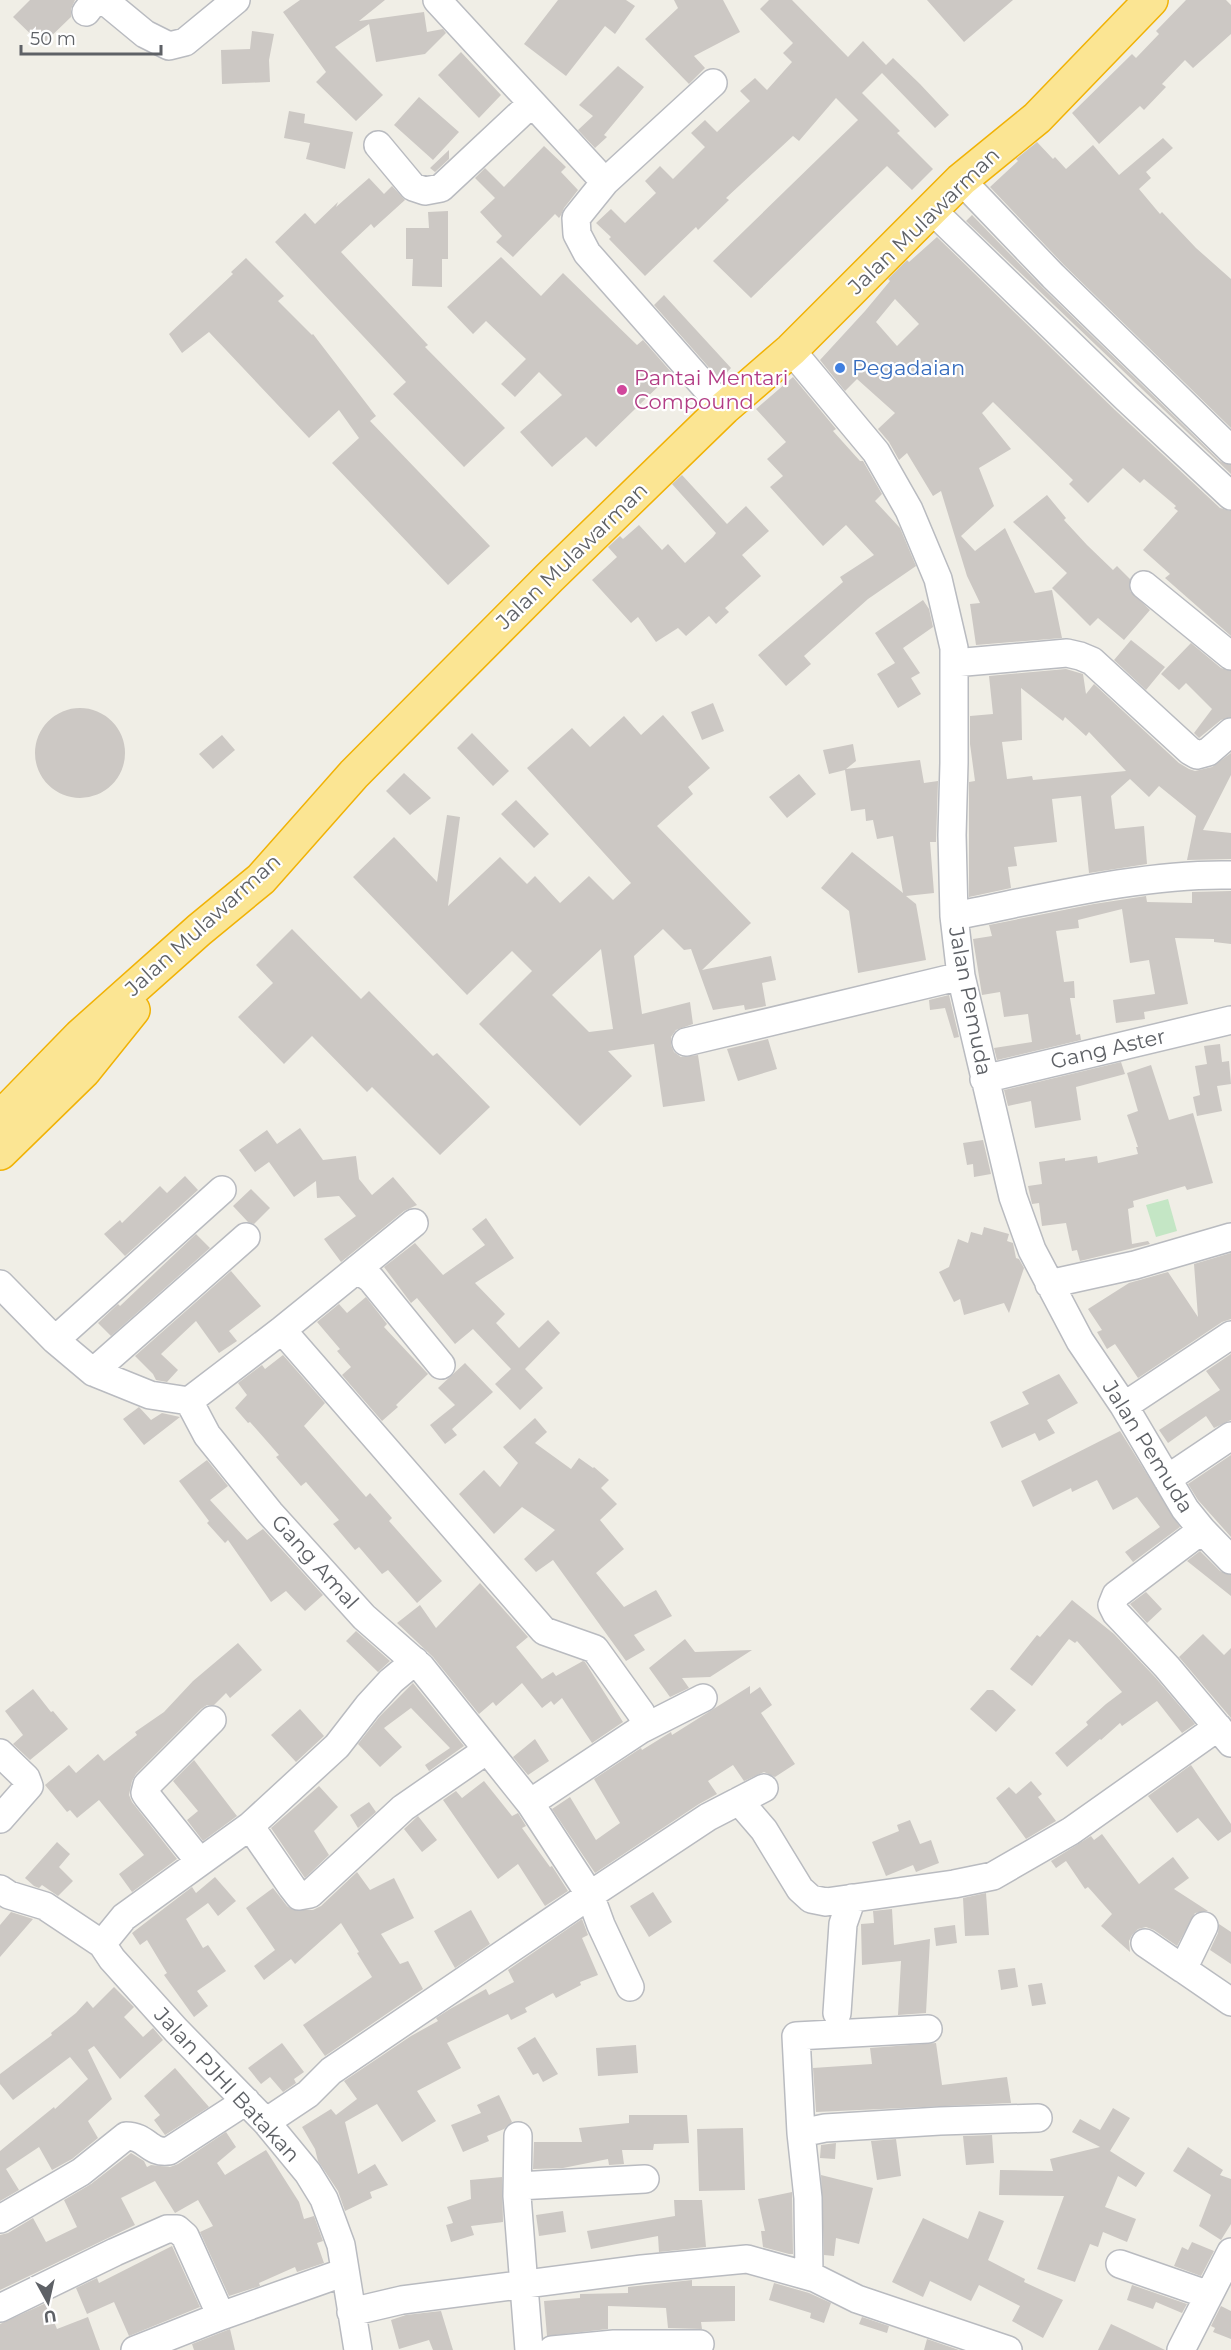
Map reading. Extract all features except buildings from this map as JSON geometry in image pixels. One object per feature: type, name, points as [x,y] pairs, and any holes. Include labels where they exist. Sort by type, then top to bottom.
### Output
[{"type":"highway","name":"Jalan Mulawarman","points":[[4,1138],[199,930],[261,879],[362,766],[549,578],[724,408],[791,350],[961,180],[1037,118],[1151,0]]},
{"type":"street","points":[[86,12],[96,1],[105,1],[145,34],[169,46],[185,42],[236,0]]},
{"type":"street","points":[[437,0],[605,183]]},
{"type":"street","points":[[713,83],[605,183],[576,218],[577,234],[587,253],[724,408]]},
{"type":"street","points":[[378,145],[413,187],[425,191],[441,188],[532,103]]},
{"type":"street","points":[[961,180],[1053,276],[1231,450]]},
{"type":"street","points":[[932,210],[1125,398],[1231,496]]},
{"type":"street","name":"Jalan Pemuda","points":[[791,350],[876,452],[909,510],[938,579],[954,648],[952,836],[954,916],[961,976],[1013,1197],[1032,1250],[1080,1341],[1124,1406],[1167,1479],[1202,1530],[1231,1560]]},
{"type":"street","points":[[1144,585],[1231,656]]},
{"type":"street","points":[[954,663],[1067,653],[1080,656],[1092,661],[1197,755],[1208,752],[1231,732]]},
{"type":"street","points":[[954,916],[1091,889],[1196,874],[1231,875]]},
{"type":"street","points":[[686,1042],[961,976]]},
{"type":"street","name":"Gang Aster","points":[[984,1079],[1231,1020]]},
{"type":"street","points":[[55,1340],[222,1190]]},
{"type":"street","points":[[0,1284],[55,1340],[93,1372],[150,1395],[189,1401],[282,1330],[414,1223]]},
{"type":"street","points":[[93,1372],[246,1237]]},
{"type":"street","points":[[1049,1284],[1135,1265],[1231,1238]]},
{"type":"street","points":[[357,1269],[371,1279],[441,1365]]},
{"type":"street","points":[[282,1330],[544,1631],[595,1649],[641,1713],[644,1721],[640,1730]]},
{"type":"street","points":[[1124,1406],[1231,1335]]},
{"type":"street","name":"Gang Amal","points":[[189,1401],[207,1435],[270,1513],[364,1617],[415,1660],[530,1803],[590,1894],[601,1925],[630,1987]]},
{"type":"street","points":[[1167,1479],[1231,1436]]},
{"type":"street","points":[[739,1801],[779,1851],[800,1889],[811,1899],[826,1902],[954,1884],[993,1876],[1071,1831],[1225,1735],[1167,1667],[1116,1613],[1112,1605],[1116,1595],[1202,1530]]},
{"type":"street","points":[[102,1944],[124,1917],[250,1826],[338,1746],[368,1706],[415,1660]]},
{"type":"street","points":[[530,1803],[640,1730],[703,1698]]},
{"type":"street","points":[[200,1862],[147,1796],[145,1790],[147,1785],[212,1720]]},
{"type":"street","points":[[250,1826],[292,1887],[299,1896],[303,1897],[310,1894],[403,1808],[487,1750]]},
{"type":"street","points":[[0,1753],[26,1778],[29,1786],[0,1819]]},
{"type":"street","points":[[266,2122],[308,2094],[331,2072],[590,1894],[708,1817],[764,1788]]},
{"type":"street","name":"Jalan PJHI Batakan","points":[[3,1897],[45,1906],[102,1944],[112,1959],[176,2030],[266,2122],[308,2173],[324,2199],[341,2245],[358,2350]]},
{"type":"street","points":[[837,2013],[843,1924],[852,1898]]},
{"type":"street","points":[[1183,1969],[1204,1926]]},
{"type":"street","points":[[1145,1943],[1231,2002]]},
{"type":"street","points":[[809,2276],[808,2198],[801,2133],[796,2036],[928,2029]]},
{"type":"street","points":[[0,2219],[81,2172],[111,2145],[126,2136],[135,2136],[145,2140],[152,2149],[169,2151],[246,2101]]},
{"type":"street","points":[[801,2133],[825,2128],[1038,2118]]},
{"type":"street","points":[[518,2136],[518,2186],[529,2350]]},
{"type":"street","points":[[518,2186],[645,2179]]},
{"type":"street","points":[[0,2308],[114,2252],[167,2229],[177,2229],[185,2236],[221,2316]]},
{"type":"street","points":[[1181,2350],[1231,2252]]},
{"type":"street","points":[[351,2312],[402,2300],[642,2269],[747,2259],[809,2276],[856,2299],[1008,2350]]},
{"type":"street","points":[[1120,2264],[1209,2295]]},
{"type":"street","points":[[135,2350],[187,2341],[221,2316],[345,2272]]},
{"type":"street","points":[[552,2350],[700,2344]]},
{"type":"green space","points":[[1168,1199],[1177,1231],[1156,1237],[1146,1205]]},
{"type":"place","name":"Pegadaian","points":[[840,368]]},
{"type":"place","name":"Pantai Mentari Compound","points":[[622,390]]}]
